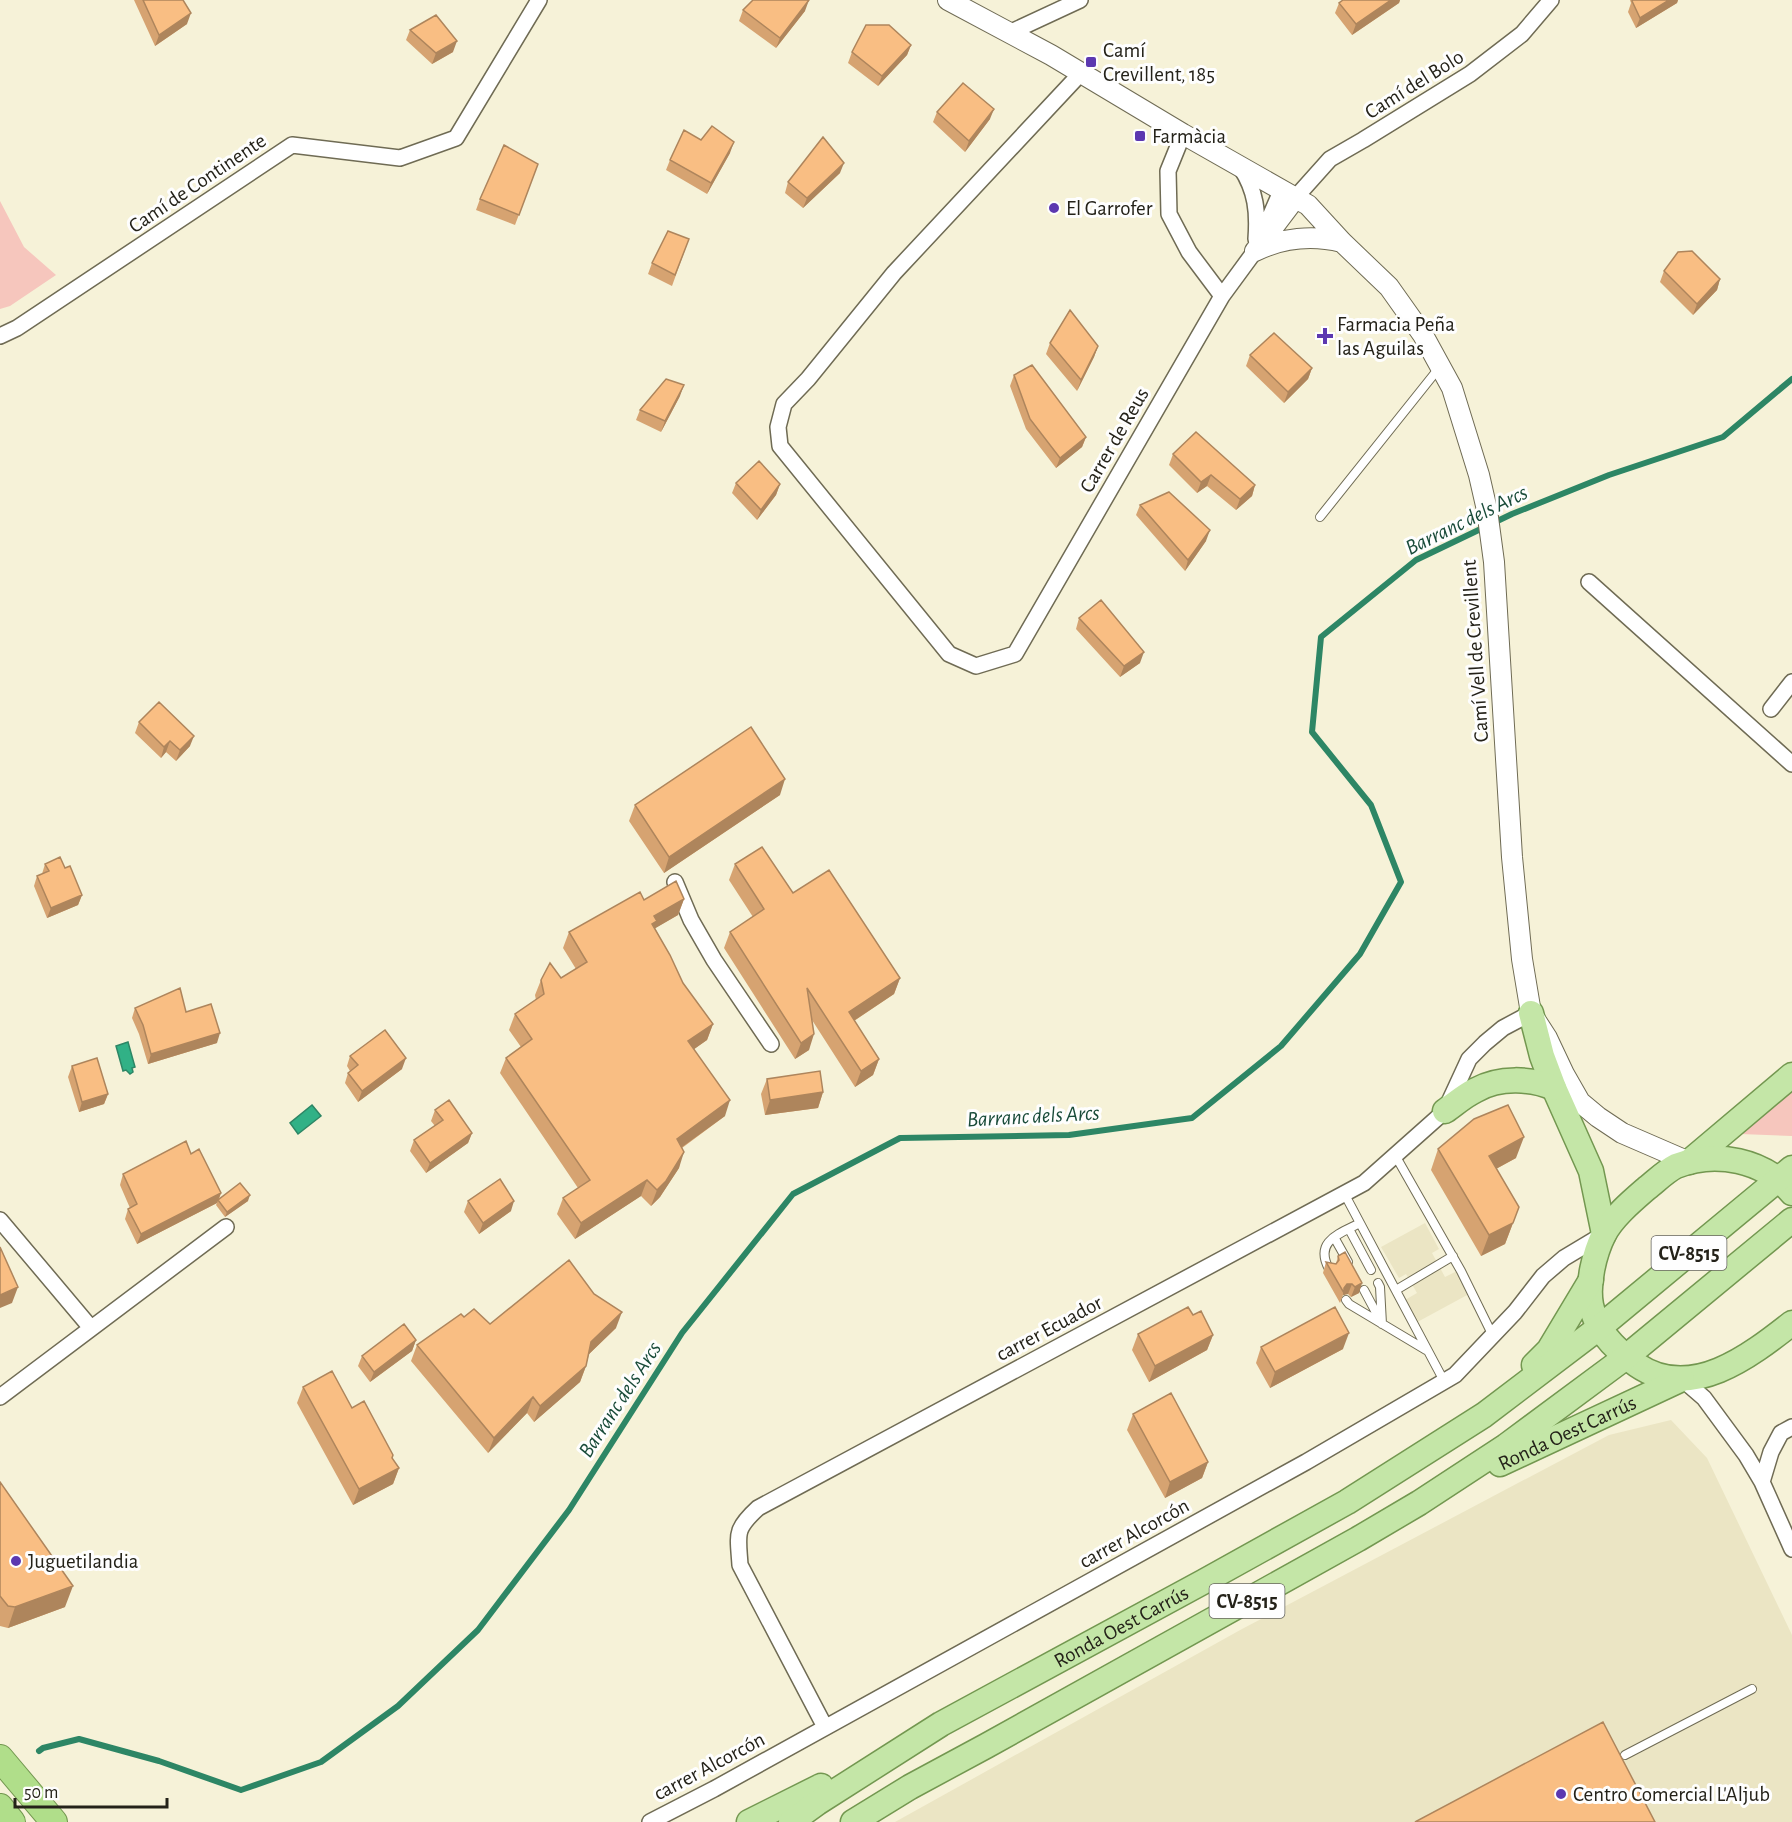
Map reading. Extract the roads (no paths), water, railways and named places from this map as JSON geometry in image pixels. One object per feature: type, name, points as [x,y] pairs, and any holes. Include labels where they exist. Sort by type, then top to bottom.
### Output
[{"type":"highway","points":[[0,1758],[54,1822]]},
{"type":"highway","points":[[0,1808],[12,1822]]},
{"type":"main road","points":[[1531,1013],[1542,1056],[1554,1088],[1591,1171],[1604,1234]]},
{"type":"main road","name":"Ronda Oest Carrús","points":[[1689,1162],[1792,1075]]},
{"type":"main road","points":[[1445,1111],[1476,1089],[1497,1082],[1525,1081],[1543,1083],[1554,1088]]},
{"type":"main road","name":"Ronda Oest Carrús","points":[[791,1822],[941,1724],[1347,1502],[1484,1415],[1600,1327],[1788,1180],[1746,1162],[1730,1159],[1701,1159],[1674,1167],[1632,1201],[1604,1234],[1596,1256],[1591,1280],[1591,1305],[1600,1327],[1608,1340],[1640,1367],[1659,1375],[1682,1379]]},
{"type":"main road","name":"Ronda Oest Carrús","points":[[853,1822],[910,1786],[996,1741],[1419,1503],[1506,1446],[1626,1357],[1792,1220]]},
{"type":"main road","name":"Ronda Oest Carrús","points":[[1484,1415],[1549,1350],[1591,1280]]},
{"type":"main road","name":"Ronda Oest Carrús","points":[[1765,1344],[1792,1310]]},
{"type":"main road","name":"Ronda Oest Carrús","points":[[1419,1503],[1682,1379],[1706,1375],[1730,1366],[1765,1344],[1792,1323]]},
{"type":"main road","points":[[749,1822],[941,1724]]},
{"type":"street","name":"Camí de Continente","points":[[0,336],[17,328],[292,145],[400,158],[456,138],[539,0]]},
{"type":"street","name":"Camí Vell de Crevillent","points":[[948,0],[1081,73],[1308,206],[1389,287],[1423,335],[1452,388],[1479,475],[1486,510],[1494,562],[1512,857],[1522,959],[1531,1013],[1547,1038],[1580,1102],[1622,1133],[1689,1162]]},
{"type":"street","points":[[1009,33],[1080,0]]},
{"type":"street","name":"Camí del Bolo","points":[[1289,193],[1330,159],[1479,67],[1522,34],[1551,0]]},
{"type":"street","name":"Carrer de Reus","points":[[1081,73],[894,273],[808,379],[784,404],[778,427],[780,446],[949,654],[976,666],[1015,654],[1222,296],[1255,251]]},
{"type":"street","points":[[1183,134],[1168,171],[1169,214],[1189,252],[1222,296]]},
{"type":"street","points":[[1240,166],[1251,183],[1254,198],[1257,224],[1255,251]]},
{"type":"street","points":[[1255,251],[1289,193]]},
{"type":"street","points":[[1255,251],[1268,245],[1297,240],[1325,238],[1342,242]]},
{"type":"street","points":[[1589,582],[1792,764]]},
{"type":"street","points":[[1771,709],[1792,682]]},
{"type":"street","points":[[675,882],[691,920],[714,960],[771,1044]]},
{"type":"street","name":"carrer Ecuador","points":[[825,1727],[740,1565],[738,1536],[744,1521],[758,1508],[1364,1182],[1445,1111],[1469,1059],[1485,1042],[1503,1028],[1531,1013]]},
{"type":"street","points":[[0,1220],[91,1328]]},
{"type":"street","points":[[0,1397],[226,1227]]},
{"type":"street","name":"carrer Alcorcón","points":[[650,1822],[1306,1462],[1455,1375],[1515,1312],[1543,1276],[1564,1258],[1604,1234]]},
{"type":"street","points":[[1682,1379],[1704,1398],[1746,1455],[1762,1482],[1792,1549]]},
{"type":"street","points":[[1762,1482],[1771,1452],[1781,1433],[1792,1427]]},
{"type":"lane","points":[[1320,517],[1440,367]]},
{"type":"lane","points":[[1395,1155],[1453,1256],[1493,1336]]},
{"type":"lane","points":[[1344,1193],[1444,1381]]},
{"type":"lane","points":[[1329,1269],[1324,1251],[1327,1243],[1360,1223]]},
{"type":"lane","points":[[1349,1229],[1371,1270]]},
{"type":"lane","points":[[1334,1237],[1351,1268]]},
{"type":"lane","points":[[1396,1290],[1453,1256]]},
{"type":"lane","points":[[1378,1283],[1382,1324]]},
{"type":"lane","points":[[1364,1290],[1382,1324]]},
{"type":"lane","points":[[1346,1300],[1349,1304],[1428,1351]]},
{"type":"lane","points":[[1625,1755],[1752,1689]]},
{"type":"waterway","name":"Barranc dels Arcs","points":[[39,1751],[79,1739],[159,1761],[241,1790],[321,1762],[398,1706],[478,1630],[569,1510],[682,1333],[793,1194],[900,1138],[1069,1135],[1192,1118],[1281,1046],[1360,954],[1401,882],[1371,805],[1312,732],[1321,637],[1416,560],[1512,514],[1609,475],[1723,437],[1792,379]]},
{"type":"place","name":"Camí Crevillent, 185","points":[[1091,62]]},
{"type":"place","name":"Farmàcia","points":[[1140,136]]},
{"type":"place","name":"El Garrofer","points":[[1054,208]]},
{"type":"place","name":"Farmacia Peña las Aguilas","points":[[1325,336]]},
{"type":"place","name":"Juguetilandia","points":[[16,1561]]},
{"type":"place","name":"Centro Comercial L'Aljub","points":[[1561,1794]]}]
